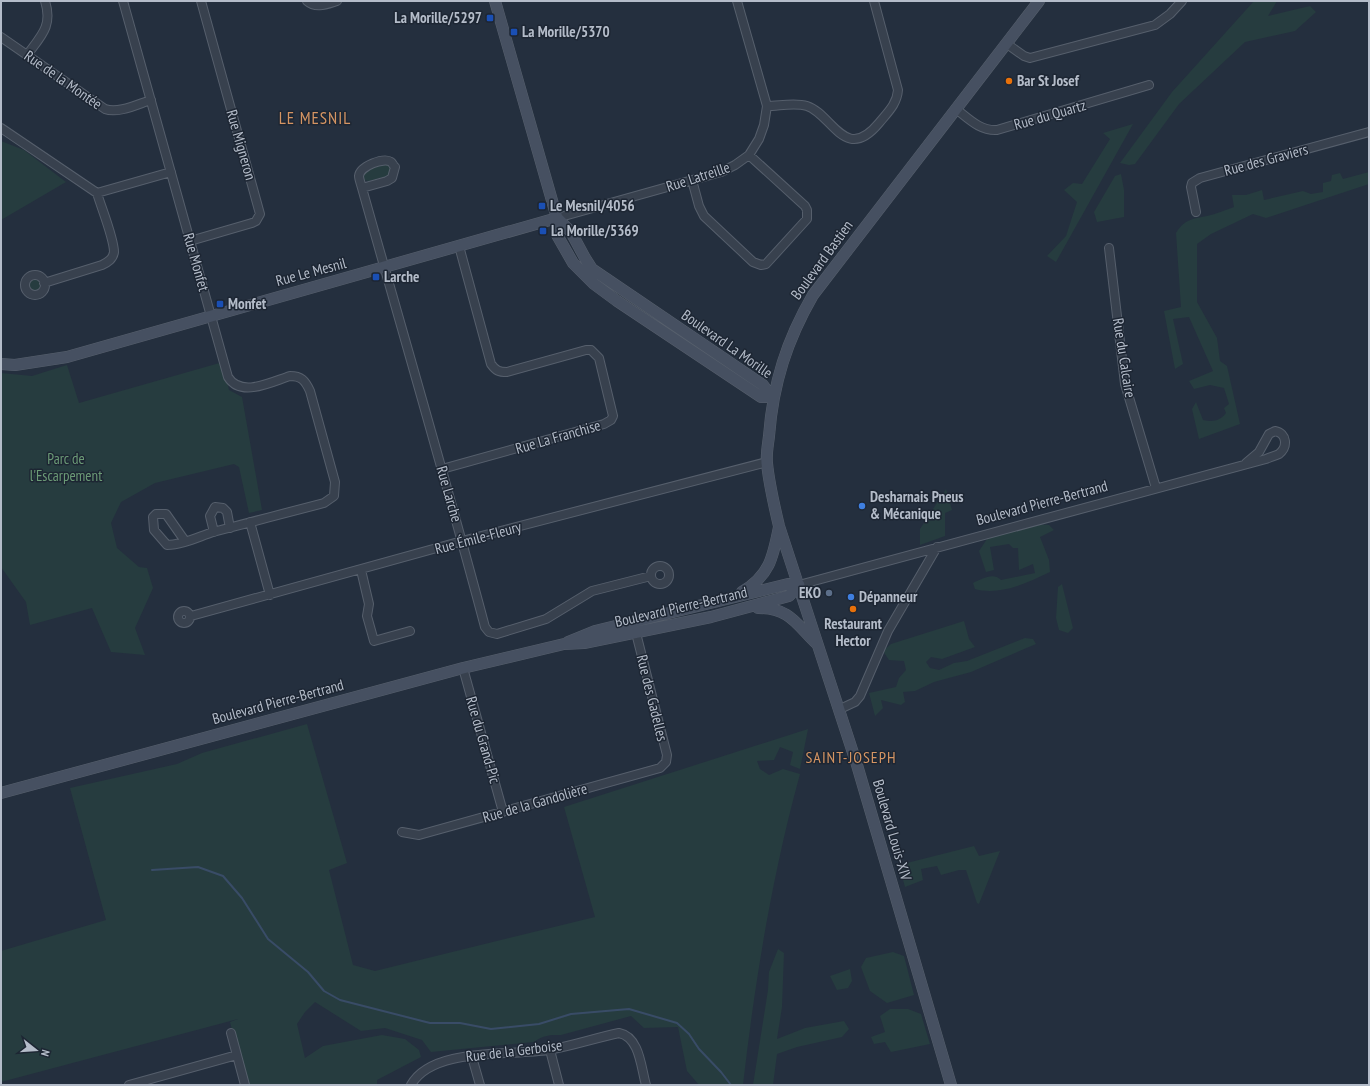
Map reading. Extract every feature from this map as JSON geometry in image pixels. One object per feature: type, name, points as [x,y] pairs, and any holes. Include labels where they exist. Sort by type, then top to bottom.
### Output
[{"type":"main road","name":"Boulevard La Morille","points":[[495,1],[557,218],[571,232],[592,269],[763,385],[772,397]]},
{"type":"main road","name":"Boulevard Bastien","points":[[799,585],[779,526],[772,498],[767,462],[772,397],[788,344],[800,317],[813,295],[1039,1]]},
{"type":"main road","name":"Rue Le Mesnil","points":[[1,364],[15,365],[67,357],[557,218]]},
{"type":"main road","points":[[733,598],[754,584],[767,569],[774,550],[779,526]]},
{"type":"main road","name":"Boulevard Pierre-Bertrand","points":[[1,793],[463,668],[564,644],[594,631],[788,584],[799,585]]},
{"type":"main road","name":"Boulevard Pierre-Bertrand","points":[[564,644],[584,643],[636,633],[743,608],[789,596],[799,585]]},
{"type":"main road","name":"Boulevard Louis-XIV","points":[[799,585],[840,709],[951,1085]]},
{"type":"main road","points":[[743,608],[769,608],[784,612],[820,647]]},
{"type":"street","points":[[27,55],[46,27],[49,12],[45,1]]},
{"type":"street","name":"Rue Monfet","points":[[122,1],[212,315],[228,378],[232,384],[245,388],[290,376],[297,376],[306,383],[335,482],[334,496],[324,503],[250,522]]},
{"type":"street","name":"Rue Migneron","points":[[190,241],[252,223],[256,221],[260,214],[201,1]]},
{"type":"street","points":[[307,1],[314,5],[320,6],[337,1]]},
{"type":"street","name":"Rue Latreille","points":[[557,218],[721,172],[735,166],[749,155],[759,139],[764,125],[767,106],[737,1]]},
{"type":"street","points":[[767,106],[809,106],[840,134],[847,138],[860,137],[872,131],[895,104],[898,90],[874,9],[874,1]]},
{"type":"street","points":[[1007,44],[1024,56],[1030,58],[1155,25],[1170,14],[1182,1]]},
{"type":"street","name":"Rue de la Montée","points":[[1,37],[105,109],[110,111],[119,110],[151,100]]},
{"type":"street","name":"Rue du Quartz","points":[[956,109],[980,128],[986,130],[997,130],[1149,85]]},
{"type":"street","points":[[1,128],[97,193],[112,243],[114,252],[110,262],[44,283]]},
{"type":"street","name":"Rue des Graviers","points":[[1196,212],[1191,192],[1192,183],[1195,180],[1369,132]]},
{"type":"street","points":[[692,180],[699,206],[704,216],[754,262],[761,265],[766,264],[807,219],[807,210],[805,206],[749,155]]},
{"type":"street","name":"Rue Larche","points":[[362,188],[387,181],[392,178],[395,167],[387,160],[366,166],[361,170],[359,176],[362,188],[384,267],[442,469],[485,627],[489,632],[497,634],[546,619],[592,591],[651,576]]},
{"type":"street","points":[[97,193],[170,172]]},
{"type":"street","name":"Rue La Franchise","points":[[442,469],[604,424],[611,420],[613,416],[599,358],[591,350],[586,350],[507,372],[495,370],[491,364],[459,246]]},
{"type":"street","name":"Rue du Calcaire","points":[[1109,248],[1125,384],[1156,488]]},
{"type":"street","name":"Boulevard Pierre-Bertrand","points":[[799,585],[1279,454],[1286,444],[1285,438],[1279,432],[1275,431],[1269,434],[1259,452],[1246,463]]},
{"type":"street","name":"Rue Émile-Fleury","points":[[191,616],[462,542],[767,462]]},
{"type":"street","points":[[214,532],[210,516],[215,507],[224,508],[230,528]]},
{"type":"street","points":[[185,541],[250,522],[270,595]]},
{"type":"street","points":[[840,709],[855,702],[860,696],[888,631],[937,547]]},
{"type":"street","points":[[361,570],[369,604],[367,616],[374,640],[410,631]]},
{"type":"street","name":"Rue des Gadelles","points":[[636,633],[667,755],[666,762]]},
{"type":"street","name":"Rue du Grand-Pic","points":[[463,668],[503,812]]},
{"type":"street","name":"Rue de la Gandolière","points":[[402,832],[419,835],[660,768],[666,762]]},
{"type":"street","points":[[231,1033],[245,1085]]},
{"type":"street","name":"Rue de la Gerboise","points":[[411,1085],[421,1072],[450,1058],[550,1050],[619,1033],[626,1034],[634,1044],[646,1085]]},
{"type":"street","points":[[550,1050],[559,1085]]},
{"type":"street","points":[[129,1085],[237,1055]]},
{"type":"street","points":[[472,1057],[480,1085]]},
{"type":"green space","points":[[1254,1],[1277,1],[1268,16],[1310,6],[1316,12],[1295,31],[1245,42],[1179,104],[1135,164],[1129,165],[1120,163],[1172,92]]},
{"type":"green space","points":[[1133,124],[1056,262],[1047,256],[1066,236],[1077,202],[1064,190],[1073,183],[1082,184],[1110,139],[1103,133]]},
{"type":"green space","points":[[1,141],[24,150],[66,182],[1,220]]},
{"type":"green space","points":[[386,164],[389,166],[391,172],[388,176],[369,181],[364,180],[364,173],[369,169]]},
{"type":"green space","points":[[1369,172],[1369,184],[1266,218],[1253,214],[1211,234],[1197,244],[1197,302],[1217,338],[1220,361],[1227,366],[1240,424],[1199,439],[1192,409],[1196,402],[1203,420],[1210,421],[1224,416],[1226,413],[1224,408],[1229,404],[1224,388],[1210,385],[1194,389],[1189,381],[1213,371],[1189,317],[1173,319],[1183,364],[1175,369],[1164,311],[1181,307],[1176,233],[1179,228],[1189,220],[1234,207],[1232,195],[1246,195],[1262,190],[1264,200],[1303,191],[1311,194],[1323,192],[1323,183],[1331,181],[1332,175],[1340,173],[1343,179]]},
{"type":"green space","points":[[1121,174],[1124,190],[1124,217],[1097,222],[1094,212],[1115,176]]},
{"type":"green space","points":[[31,276],[37,276],[47,282],[43,289],[37,294],[31,294],[26,288],[26,282]]},
{"type":"green space","name":"Parc de l'Escarpement","points":[[223,362],[229,390],[242,397],[262,510],[249,513],[239,467],[234,464],[155,483],[121,502],[111,523],[117,548],[139,567],[147,568],[153,588],[135,628],[145,655],[111,652],[92,608],[30,625],[26,602],[1,567],[1,373],[32,376],[67,365],[79,403]]},
{"type":"green space","points":[[946,489],[952,510],[945,513],[945,536],[920,545],[920,529]]},
{"type":"green space","points":[[1037,524],[1049,525],[1054,530],[1040,537],[1049,560],[1050,572],[1023,584],[1004,590],[984,591],[975,589],[973,583],[987,577],[991,576],[1001,580],[1035,573],[1033,564],[1019,570],[1018,548],[1013,548],[1009,544],[990,547],[994,570],[986,572],[979,551],[987,539],[1011,529]]},
{"type":"green space","points":[[1062,584],[1073,628],[1068,633],[1059,630],[1056,618],[1058,587]]},
{"type":"green space","points":[[964,621],[969,639],[975,647],[942,659],[931,657],[926,662],[930,668],[939,670],[954,663],[967,661],[1025,638],[1033,639],[1036,644],[971,672],[934,682],[915,691],[903,692],[905,702],[901,705],[881,700],[883,708],[875,716],[869,693],[896,687],[899,678],[906,670],[904,661],[889,660],[883,651],[891,644]]},
{"type":"green space","points":[[307,724],[347,863],[329,870],[353,965],[375,971],[595,917],[564,807],[808,729],[800,769],[790,765],[793,752],[780,747],[774,760],[757,761],[760,769],[769,775],[783,769],[800,774],[781,851],[766,928],[753,1006],[743,1085],[699,1085],[687,1071],[678,1027],[644,1028],[631,1016],[561,1035],[550,1035],[534,1042],[431,1052],[422,1040],[385,1028],[361,1031],[315,1002],[305,1012],[297,1024],[305,1058],[323,1046],[382,1035],[405,1039],[419,1050],[421,1057],[377,1080],[377,1085],[246,1085],[230,1022],[238,1019],[1,1082],[1,951],[106,920],[70,788],[177,764],[202,753]]},
{"type":"green space","points":[[974,846],[979,856],[1000,851],[979,904],[977,903],[966,870],[959,870],[941,875],[937,866],[921,869],[923,880],[905,887],[899,865]]},
{"type":"green space","points":[[778,949],[784,953],[782,1007],[777,1039],[805,1028],[844,1021],[849,1029],[842,1037],[797,1047],[777,1054],[773,1085],[753,1085],[768,990],[769,972]]},
{"type":"green space","points":[[893,952],[904,956],[914,995],[887,1003],[870,991],[861,967],[866,958]]},
{"type":"green space","points":[[850,969],[852,981],[848,988],[837,990],[830,976]]},
{"type":"green space","points":[[890,1009],[908,1009],[921,1014],[930,1044],[891,1052],[885,1042],[874,1044],[871,1037],[885,1032],[880,1016]]},
{"type":"waterway","points":[[152,870],[198,867],[223,876],[242,898],[268,939],[308,972],[324,991],[340,1000],[430,1023],[460,1023],[491,1029],[539,1024],[571,1014],[629,1009],[677,1023],[689,1034],[699,1049],[731,1085]]},
{"type":"place","name":"La Morille/5297","points":[[490,18]]},
{"type":"place","name":"La Morille/5370","points":[[514,32]]},
{"type":"place","name":"Bar St Josef","points":[[1009,81]]},
{"type":"place","name":"Le Mesnil/4056","points":[[542,206]]},
{"type":"place","name":"La Morille/5369","points":[[543,231]]},
{"type":"place","name":"Larche","points":[[376,277]]},
{"type":"place","name":"Monfet","points":[[220,304]]},
{"type":"place","name":"Desharnais Pneus & Mécanique","points":[[862,506]]},
{"type":"place","name":"EKO","points":[[829,593]]},
{"type":"place","name":"Dépanneur","points":[[851,597]]},
{"type":"place","name":"Restaurant Hector","points":[[853,609]]},
{"type":"district","name":"LE MESNIL","points":[[315,118]]},
{"type":"district","name":"SAINT-JOSEPH","points":[[851,757]]}]
